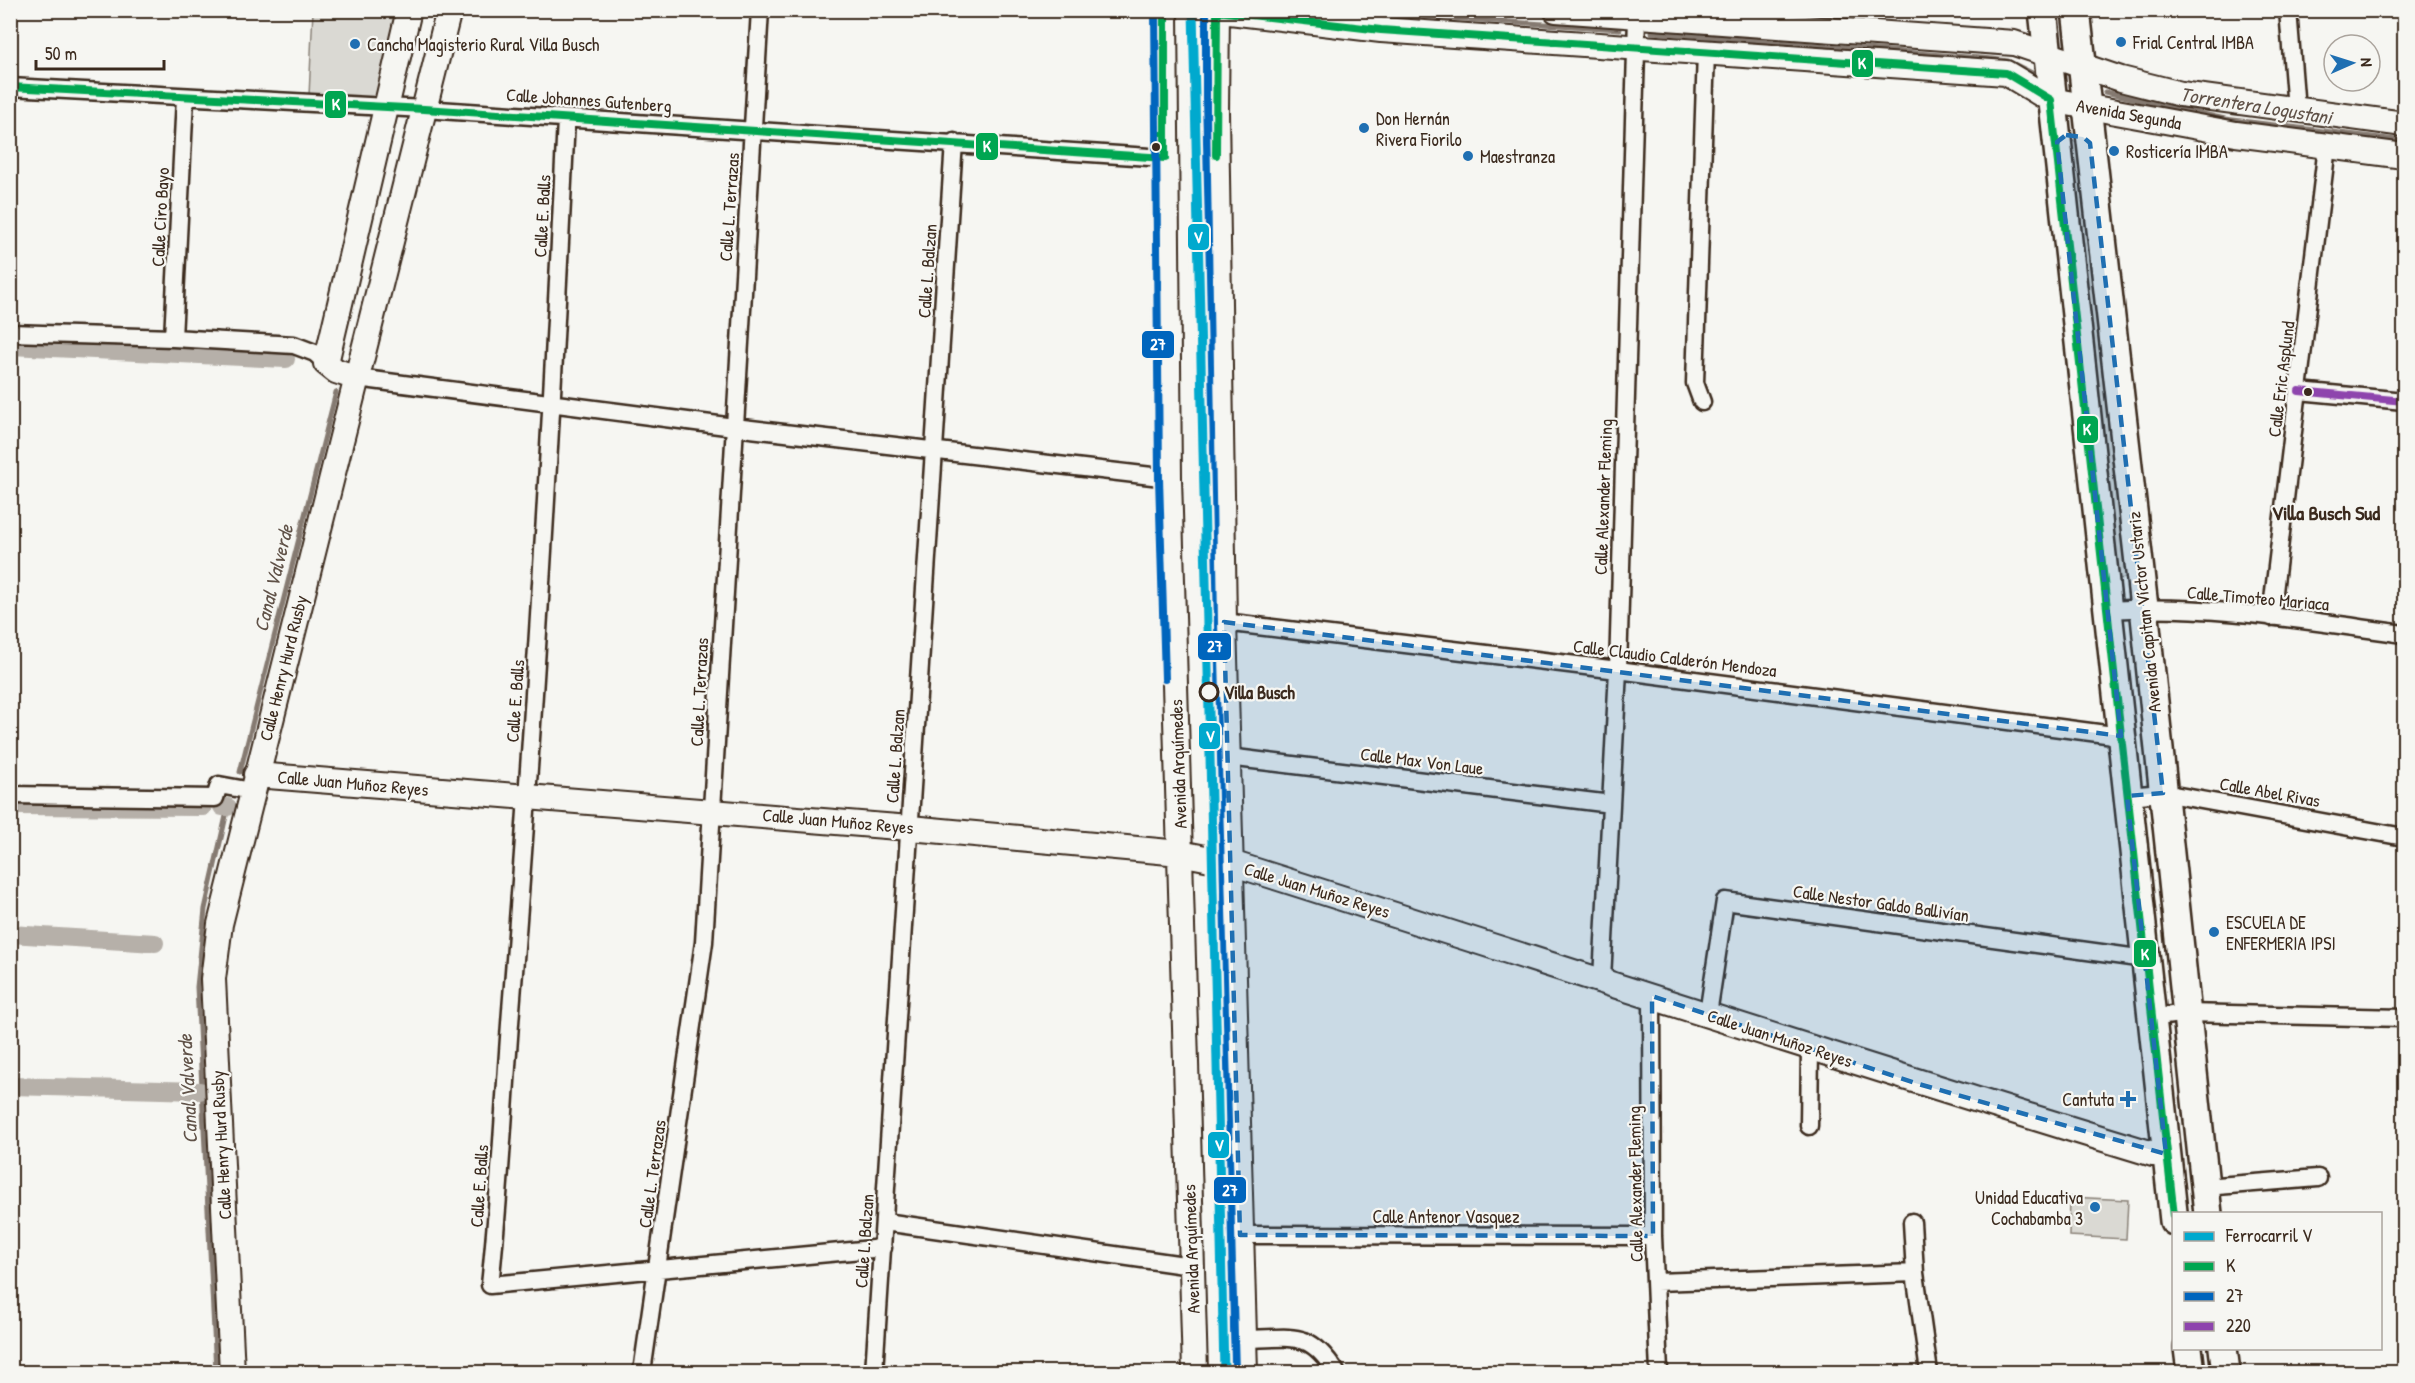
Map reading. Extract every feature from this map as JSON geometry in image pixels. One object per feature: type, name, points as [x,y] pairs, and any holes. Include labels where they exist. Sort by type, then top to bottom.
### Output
[{"type":"main road","points":[[357,378],[336,371],[326,363],[409,10]]},
{"type":"main road","name":"Calle Henry Hurd Rusby","points":[[232,1372],[213,979],[220,924],[448,10]]},
{"type":"main road","name":"Avenida Arquímedes","points":[[1165,10],[1169,478],[1195,1372]]},
{"type":"main road","name":"Avenida Segunda","points":[[1556,10],[2014,43],[2082,66],[2181,94],[2404,124]]},
{"type":"main road","points":[[2043,10],[2050,20],[2058,24],[2065,24],[2076,10]]},
{"type":"main road","name":"Avenida Capitan Víctor Ustariz","points":[[2043,10],[2173,1212]]},
{"type":"main road","name":"Avenida Capitan Víctor Ustariz","points":[[2076,10],[2144,608],[2206,1200]]},
{"type":"main road","points":[[1216,11],[1224,622],[1245,1372]]},
{"type":"main road","name":"Avenida Segunda","points":[[1216,11],[1381,30],[1636,46],[2006,74],[2051,100],[2236,134],[2404,156]]},
{"type":"main road","points":[[2057,142],[2066,135],[2074,134],[2090,143]]},
{"type":"main road","name":"Calle Juan Muñoz Reyes","points":[[254,783],[712,810],[1180,853],[1231,863],[1602,979],[1915,1083],[2153,1154],[2166,1154]]},
{"type":"main road","points":[[2188,1350],[2191,1372]]},
{"type":"main road","points":[[2223,1350],[2226,1372]]},
{"type":"street","name":"Calle L. Terrazas","points":[[642,1372],[659,1271],[704,942],[760,10]]},
{"type":"street","points":[[2288,10],[2296,109]]},
{"type":"street","name":"Calle Alexander Fleming","points":[[1602,979],[1618,670],[1636,46],[1642,15]]},
{"type":"street","points":[[1702,402],[1695,383],[1706,52]]},
{"type":"street","name":"Calle Johannes Gutenberg","points":[[10,87],[754,129],[1165,158]]},
{"type":"street","name":"Calle Ciro Bayo","points":[[173,338],[185,98]]},
{"type":"street","name":"Calle E. Balls","points":[[566,119],[553,403],[528,798],[498,1206],[490,1285],[659,1271]]},
{"type":"street","name":"Calle L. Balzan","points":[[874,1372],[954,142]]},
{"type":"street","name":"Calle Eric Asplund","points":[[2271,617],[2327,146]]},
{"type":"street","points":[[10,333],[173,338],[294,345],[315,353],[326,363]]},
{"type":"street","points":[[357,378],[734,427],[1169,478]]},
{"type":"street","points":[[2299,391],[2404,402]]},
{"type":"street","name":"Calle Timoteo Mariaca","points":[[2108,610],[2144,608],[2271,617],[2404,634]]},
{"type":"street","name":"Calle Claudio Calderón Mendoza","points":[[1224,622],[1618,670],[2121,736]]},
{"type":"street","name":"Calle Max Von Laue","points":[[1228,757],[1611,804]]},
{"type":"street","points":[[10,795],[217,792],[254,783]]},
{"type":"street","name":"Calle Abel Rivas","points":[[2127,796],[2163,793],[2404,837]]},
{"type":"street","name":"Calle Nestor Galdo Ballivían","points":[[1708,1014],[1725,901],[2145,958]]},
{"type":"street","name":"Calle Alexander Fleming","points":[[1652,996],[1653,1236],[1659,1372]]},
{"type":"street","points":[[2151,1018],[2186,1013],[2404,1017]]},
{"type":"street","points":[[1809,1126],[1810,1047]]},
{"type":"street","points":[[2206,1200],[2318,1178]]},
{"type":"street","points":[[885,1222],[1191,1266]]},
{"type":"street","points":[[1912,1222],[1915,1273],[1929,1372]]},
{"type":"street","name":"Calle Antenor Vasquez","points":[[1240,1235],[1653,1236]]},
{"type":"street","points":[[659,1271],[883,1248]]},
{"type":"street","points":[[1656,1282],[1915,1273]]},
{"type":"street","points":[[1244,1339],[1306,1339],[1324,1353],[1336,1372]]},
{"type":"highlighted area","points":[[2066,135],[2083,137],[2090,143],[2163,793],[2127,796],[2166,1154],[1915,1083],[1652,996],[1653,1236],[1240,1235],[1224,622],[2121,736],[2057,142]]},
{"type":"shaded area","points":[[313,11],[407,11],[384,90],[372,100],[309,96]]},
{"type":"shaded area","points":[[2069,142],[2078,143],[2128,578],[2116,579]]},
{"type":"shaded area","points":[[2070,1197],[2128,1200],[2126,1239],[2069,1236]]},
{"type":"waterway","name":"Torrentera Logustani","points":[[1351,10],[1363,12]]},
{"type":"waterway","name":"Torrentera Logustani","points":[[1403,15],[1620,29]]},
{"type":"waterway","name":"Torrentera Logustani","points":[[1652,32],[1992,59],[2008,61],[2034,74]]},
{"type":"waterway","name":"Torrentera Logustani","points":[[2105,92],[2225,119],[2404,141]]},
{"type":"waterway","points":[[10,346],[286,359]]},
{"type":"waterway","name":"Canal Valverde","points":[[240,772],[336,392]]},
{"type":"waterway","points":[[10,806],[203,807]]},
{"type":"waterway","name":"Canal Valverde","points":[[222,807],[228,807]]},
{"type":"waterway","name":"Canal Valverde","points":[[216,1372],[197,987],[205,909],[228,807]]},
{"type":"waterway","points":[[10,934],[155,943]]},
{"type":"waterway","points":[[10,1086],[200,1091]]},
{"type":"rail line","name":"V","points":[[1193,10],[1224,1372]]},
{"type":"transit line","name":"27","points":[[1155,10],[1159,478],[1165,679]]},
{"type":"transit line","name":"K","points":[[10,87],[424,109],[1165,158],[1165,10]]},
{"type":"transit line","name":"27","points":[[1206,10],[1214,622],[1235,1372]]},
{"type":"transit line","name":"K","points":[[1216,155],[1217,11],[1381,30],[2006,73],[2051,100],[2174,1212]]},
{"type":"transit line","name":"220","points":[[2299,391],[2404,401]]},
{"type":"place","name":"Frial Central IMBA","points":[[2121,42]]},
{"type":"place","name":"Cancha Magisterio Rural Villa Busch","points":[[355,44]]},
{"type":"place","name":"Don Hernán Rivera Fiorilo","points":[[1364,128]]},
{"type":"place","name":"Rosticería IMBA","points":[[2114,151]]},
{"type":"place","name":"Maestranza","points":[[1468,156]]},
{"type":"place","name":"Villa Busch","points":[[1209,692]]},
{"type":"place","name":"ESCUELA DE ENFERMERIA IPSI","points":[[2214,932]]},
{"type":"place","name":"Cantuta","points":[[2128,1099]]},
{"type":"place","name":"Unidad Educativa Cochabamba 3","points":[[2095,1207]]},
{"type":"district","name":"Villa Busch Sud","points":[[2326,512]]}]
